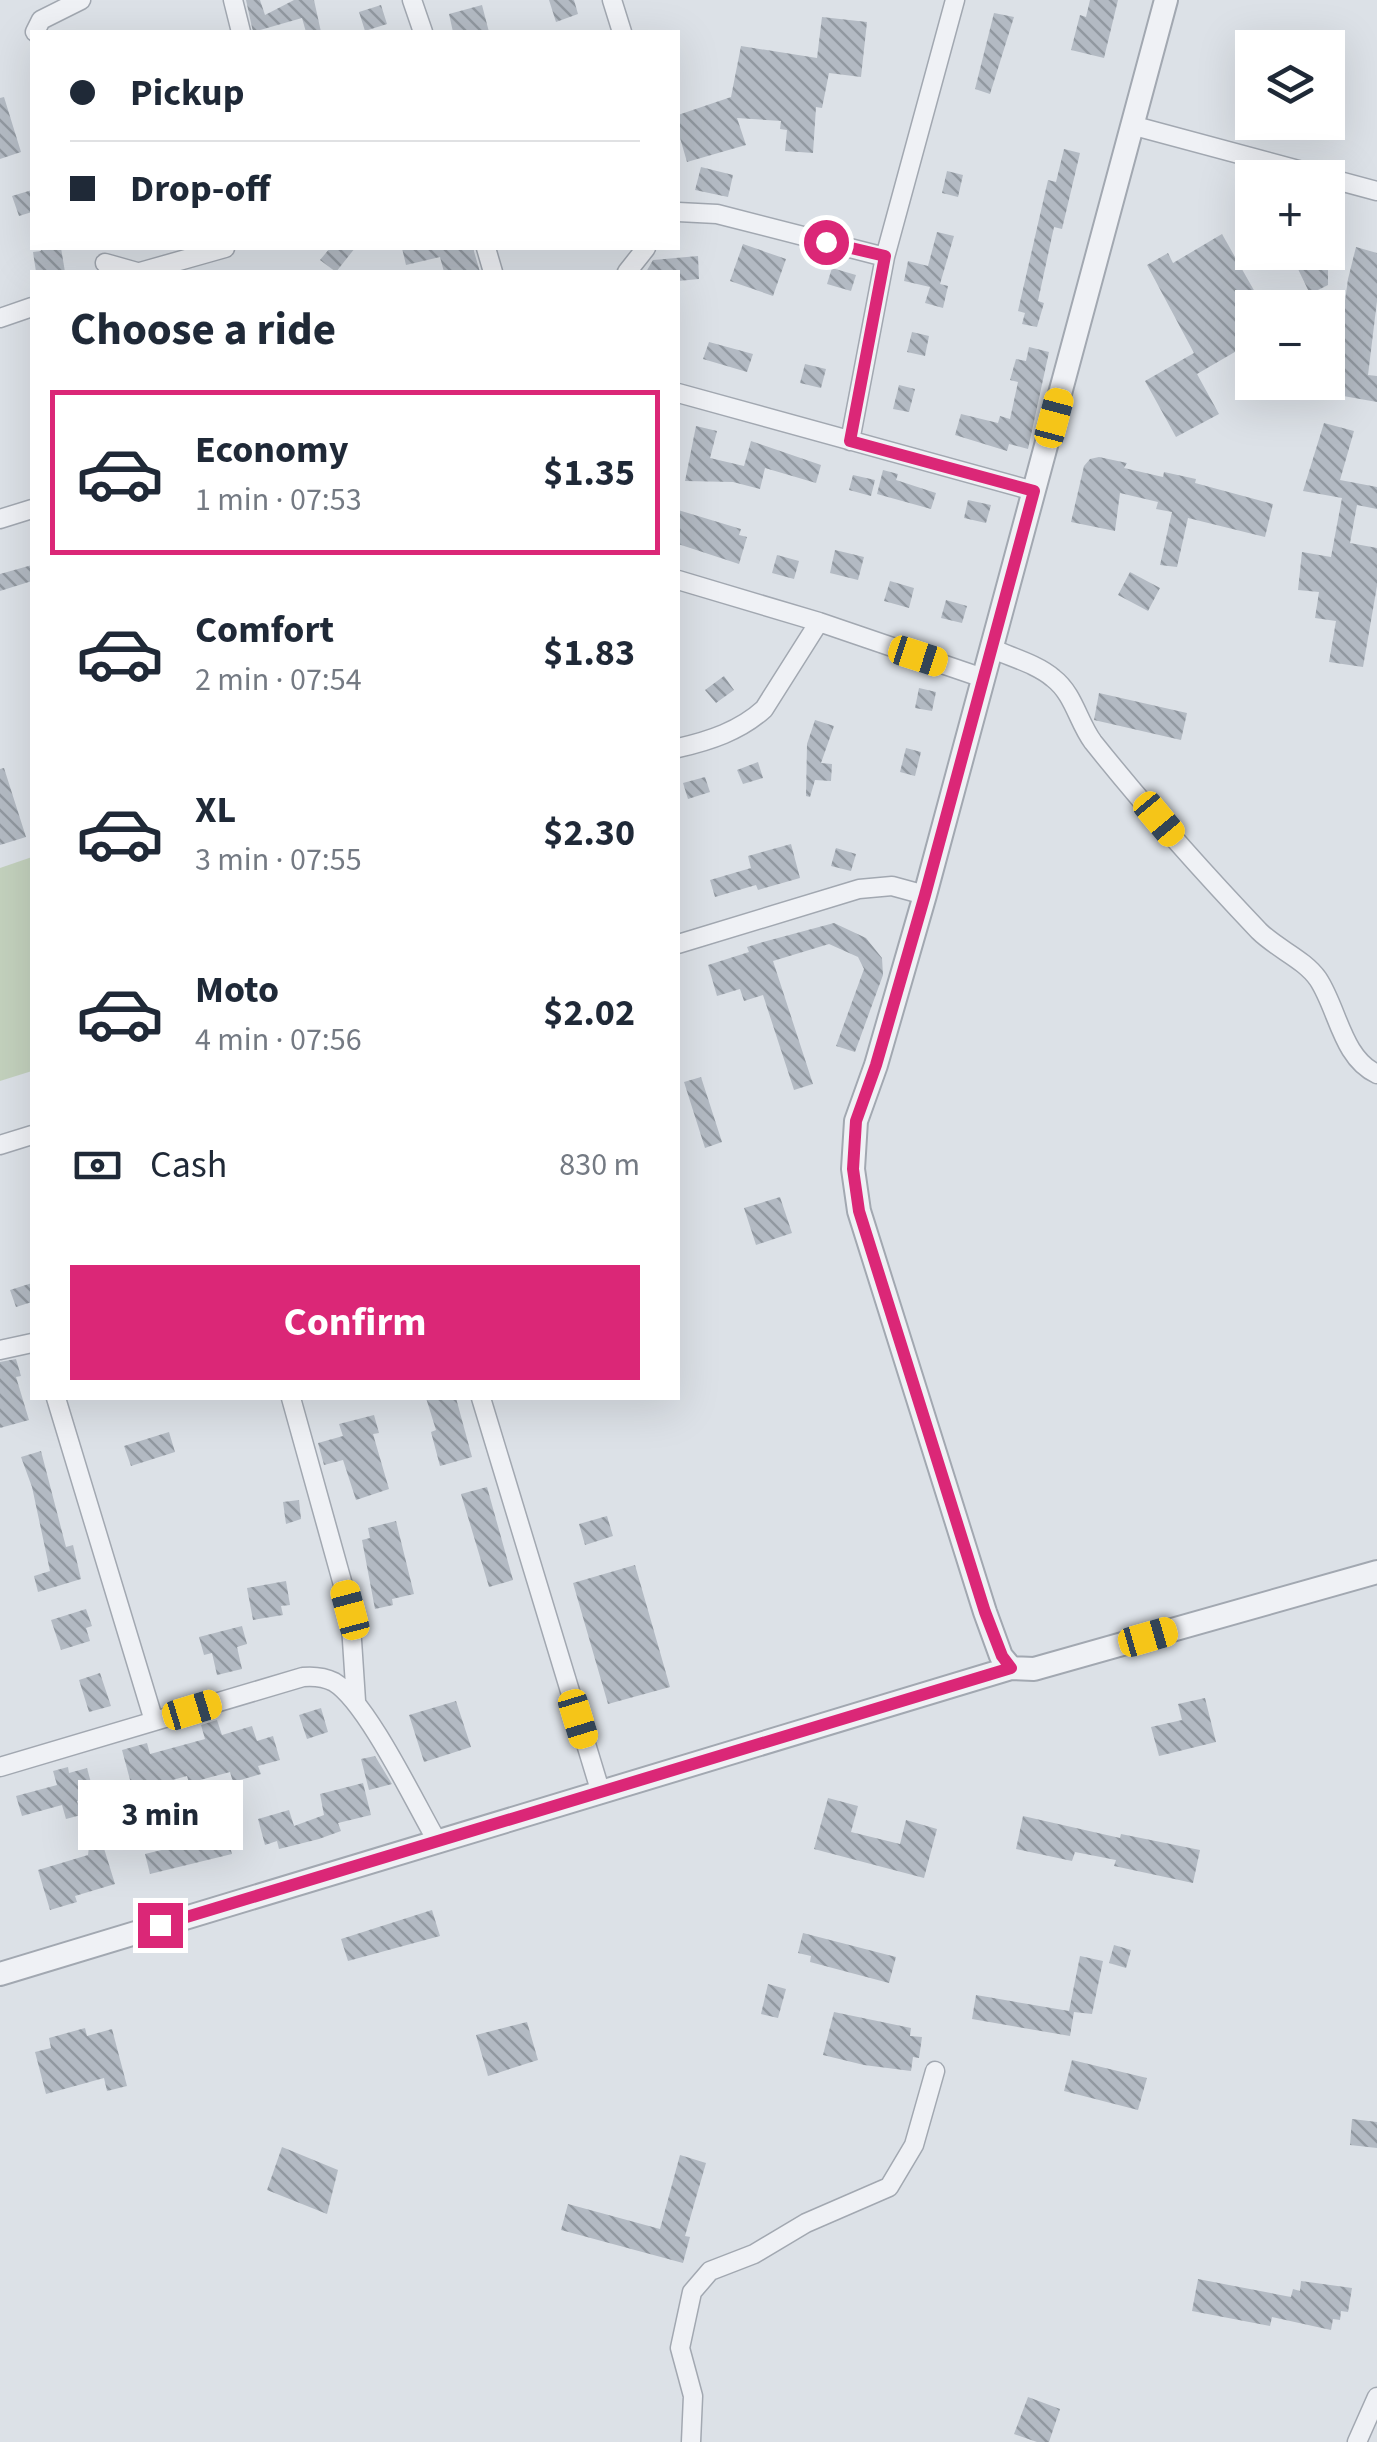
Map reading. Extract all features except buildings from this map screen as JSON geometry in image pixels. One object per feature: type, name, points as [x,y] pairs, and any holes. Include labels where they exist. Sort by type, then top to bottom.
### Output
[{"type":"street","points":[[37,30],[41,20],[81,0]]},
{"type":"street","points":[[233,0],[240,30]]},
{"type":"street","points":[[412,0],[421,30]]},
{"type":"street","points":[[612,0],[621,30]]},
{"type":"street","points":[[850,441],[885,256],[954,0]]},
{"type":"street","points":[[1011,1668],[1002,1656],[985,1612],[859,1211],[854,1180],[856,1121],[925,895],[1166,0]]},
{"type":"street","points":[[1131,124],[1377,191]]},
{"type":"street","points":[[680,212],[716,214],[885,256]]},
{"type":"street","points":[[145,270],[218,250]]},
{"type":"street","points":[[629,270],[644,250]]},
{"type":"street","points":[[103,261],[132,270]]},
{"type":"street","points":[[0,318],[30,308]]},
{"type":"street","points":[[680,394],[1034,491]]},
{"type":"street","points":[[0,518],[30,510]]},
{"type":"street","points":[[680,581],[819,622],[983,678]]},
{"type":"street","points":[[680,748],[704,742],[751,720],[764,709],[819,622]]},
{"type":"street","points":[[992,648],[1052,676],[1070,696],[1091,739],[1205,872],[1274,945],[1309,968],[1352,1053],[1377,1074]]},
{"type":"street","points":[[680,943],[859,889],[892,886],[925,895]]},
{"type":"street","points":[[0,1144],[30,1136]]},
{"type":"street","points":[[0,1350],[30,1343]]},
{"type":"street","points":[[57,1400],[154,1721]]},
{"type":"street","points":[[292,1400],[350,1610],[356,1701]]},
{"type":"street","points":[[482,1400],[600,1790]]},
{"type":"street","points":[[0,1974],[1011,1668],[1034,1669],[1377,1572]]},
{"type":"street","points":[[0,1767],[303,1676],[332,1681],[356,1701],[437,1841]]},
{"type":"street","points":[[691,2442],[693,2396],[680,2348],[692,2292],[710,2271],[754,2254],[806,2223],[889,2187],[914,2145],[936,2071]]},
{"type":"street","points":[[1358,2442],[1377,2398]]},
{"type":"green space","points":[[30,858],[30,1072],[0,1081],[0,868]]},
{"type":"route","points":[[160,1925],[1011,1668],[1002,1656],[985,1612],[859,1211],[853,1169],[856,1121],[925,895],[1034,491],[850,441],[885,256],[826,242]]}]
